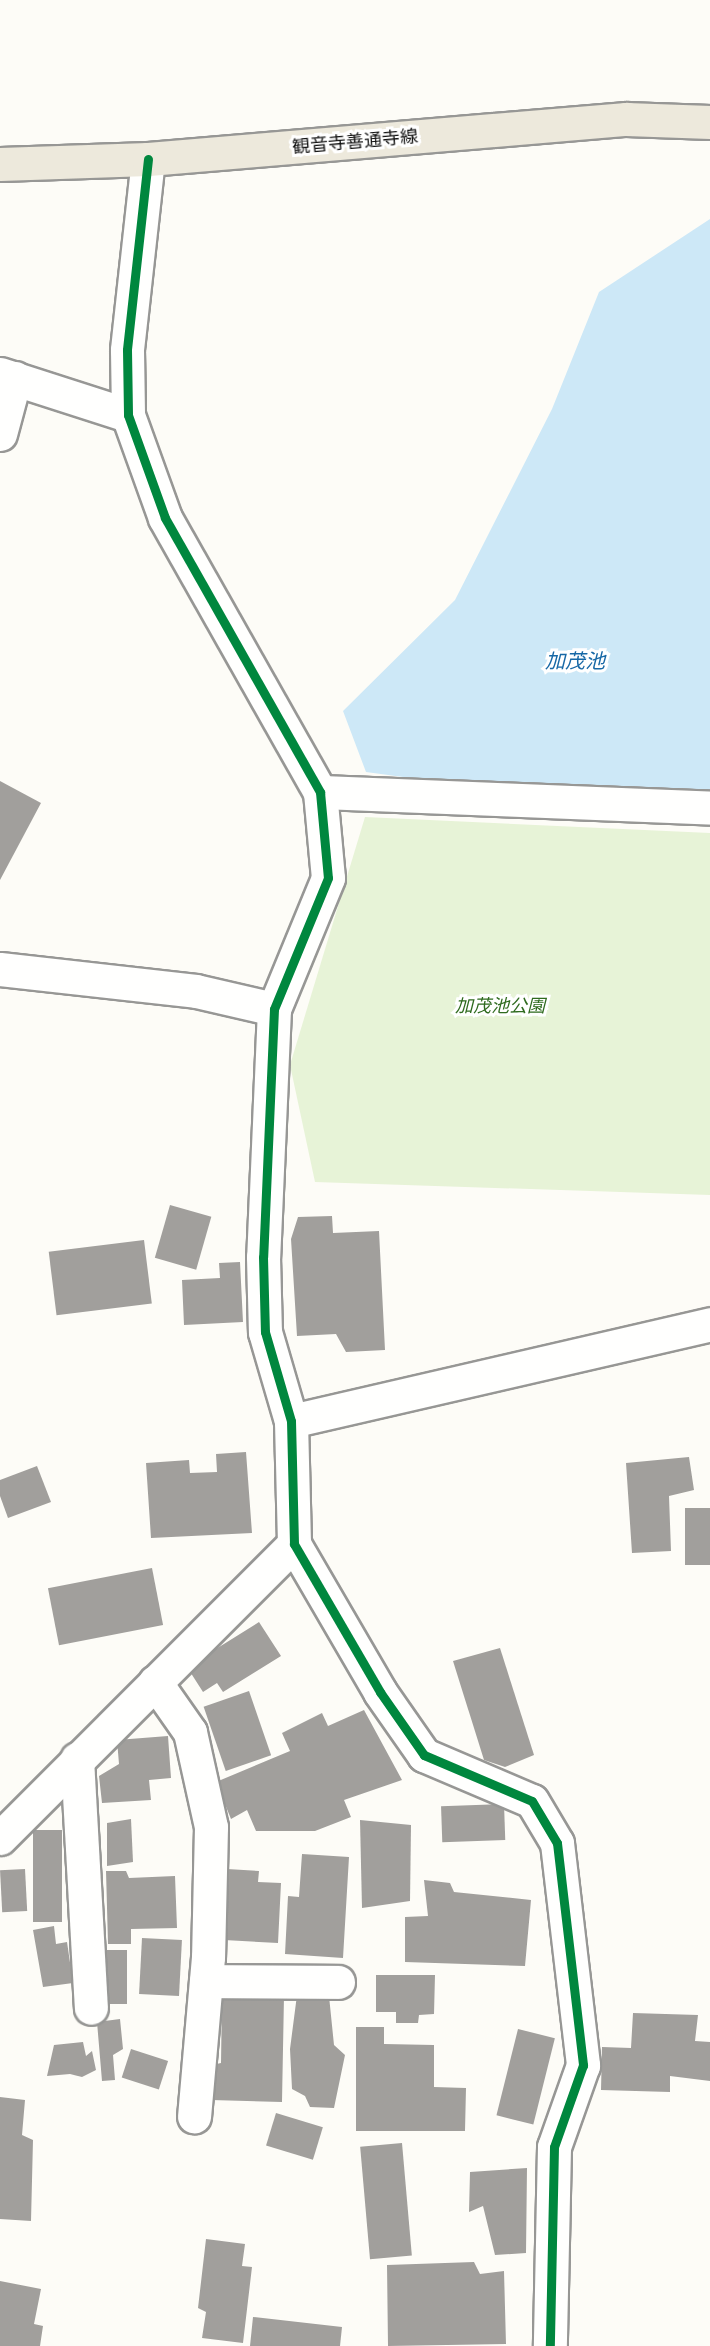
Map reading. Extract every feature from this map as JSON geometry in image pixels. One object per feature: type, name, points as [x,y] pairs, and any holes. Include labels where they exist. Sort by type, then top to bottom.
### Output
[{"type":"main road","name":"観音寺善通寺線","points":[[0,165],[148,159],[627,119],[710,122]]},
{"type":"street","points":[[148,159],[127,350],[128,415],[165,518],[320,792],[328,879],[274,1010],[263,1257],[265,1332],[291,1421],[294,1544],[380,1692],[424,1755],[532,1801],[557,1843],[584,2065],[554,2147],[550,2346]]},
{"type":"street","points":[[0,434],[8,376],[128,415]]},
{"type":"street","points":[[320,792],[710,808]]},
{"type":"street","points":[[0,969],[196,991],[274,1010]]},
{"type":"street","points":[[291,1421],[710,1324]]},
{"type":"street","points":[[0,1838],[294,1544]]},
{"type":"street","points":[[155,1682],[190,1732],[211,1827],[206,1981],[194,2116]]},
{"type":"street","points":[[77,1759],[91,2008]]},
{"type":"street","points":[[206,1981],[338,1982]]},
{"type":"green space","name":"加茂池公園","points":[[365,817],[710,833],[710,1195],[315,1182],[290,1065]]},
{"type":"water","name":"加茂池","points":[[710,219],[710,804],[513,792],[366,772],[343,711],[455,600],[552,409],[599,292]]},
{"type":"building","points":[[0,781],[41,803],[0,880]]},
{"type":"building","points":[[170,1205],[211,1217],[196,1270],[155,1258]]},
{"type":"building","points":[[332,1216],[333,1233],[379,1231],[385,1350],[346,1352],[336,1334],[297,1336],[291,1239],[298,1217]]},
{"type":"building","points":[[144,1240],[152,1304],[57,1315],[49,1252]]},
{"type":"building","points":[[240,1262],[243,1322],[184,1325],[182,1280],[220,1278],[219,1263]]},
{"type":"building","points":[[246,1452],[252,1533],[151,1538],[146,1463],[189,1460],[190,1473],[217,1472],[216,1454]]},
{"type":"building","points":[[689,1457],[694,1490],[669,1496],[671,1551],[632,1553],[626,1463]]},
{"type":"building","points":[[37,1466],[51,1502],[8,1518],[0,1496],[0,1480]]},
{"type":"building","points":[[685,1508],[710,1508],[710,1565],[685,1565]]},
{"type":"building","points":[[152,1568],[163,1625],[59,1645],[48,1588]]},
{"type":"building","points":[[259,1622],[281,1656],[223,1692],[217,1683],[203,1692],[187,1667]]},
{"type":"building","points":[[500,1648],[534,1755],[505,1767],[484,1760],[453,1661]]},
{"type":"building","points":[[249,1691],[271,1755],[226,1771],[204,1707]]},
{"type":"building","points":[[364,1710],[402,1780],[344,1800],[351,1817],[315,1831],[256,1831],[247,1810],[231,1819],[216,1782],[290,1751],[282,1733],[322,1713],[328,1726]]},
{"type":"building","points":[[168,1736],[171,1778],[149,1780],[151,1800],[102,1803],[99,1776],[119,1764],[117,1740]]},
{"type":"building","points":[[504,1804],[505,1840],[442,1842],[441,1806]]},
{"type":"building","points":[[131,1819],[133,1862],[107,1866],[107,1823]]},
{"type":"building","points":[[360,1820],[411,1825],[410,1901],[362,1908]]},
{"type":"building","points":[[33,1830],[62,1830],[62,1922],[33,1922]]},
{"type":"building","points":[[302,1854],[349,1857],[343,1958],[285,1954],[288,1896],[299,1897]]},
{"type":"building","points":[[25,1869],[27,1911],[2,1912],[0,1870]]},
{"type":"building","points":[[227,1869],[259,1871],[258,1882],[281,1883],[278,1943],[224,1940]]},
{"type":"building","points":[[106,1871],[126,1871],[129,1878],[175,1876],[177,1928],[131,1929],[131,1944],[108,1944]]},
{"type":"building","points":[[424,1880],[450,1883],[454,1892],[531,1900],[525,1966],[405,1962],[405,1917],[428,1916]]},
{"type":"building","points":[[54,1926],[56,1944],[67,1942],[73,1983],[43,1987],[33,1930]]},
{"type":"building","points":[[142,1938],[182,1940],[179,1996],[139,1994]]},
{"type":"building","points":[[107,1950],[127,1950],[127,2004],[107,2004]]},
{"type":"building","points":[[376,1975],[435,1975],[434,2014],[419,2015],[418,2023],[396,2023],[396,2012],[376,2012]]},
{"type":"building","points":[[222,1995],[284,1996],[282,2102],[211,2100],[212,2065],[221,2063]]},
{"type":"building","points":[[297,1995],[329,1996],[334,2045],[345,2055],[334,2108],[310,2107],[305,2096],[292,2089],[290,2049]]},
{"type":"building","points":[[633,2013],[698,2015],[695,2041],[710,2042],[710,2081],[670,2076],[670,2092],[601,2090],[602,2047],[631,2048]]},
{"type":"building","points":[[120,2019],[123,2049],[113,2055],[115,2080],[102,2081],[97,2022]]},
{"type":"building","points":[[356,2027],[384,2027],[384,2044],[434,2045],[434,2087],[466,2088],[465,2131],[356,2131]]},
{"type":"building","points":[[518,2029],[555,2038],[533,2125],[496,2115]]},
{"type":"building","points":[[83,2042],[86,2056],[92,2051],[96,2070],[82,2077],[70,2074],[47,2076],[54,2045]]},
{"type":"building","points":[[131,2049],[168,2061],[159,2090],[122,2078]]},
{"type":"building","points":[[0,2097],[25,2100],[22,2135],[33,2140],[31,2221],[0,2219]]},
{"type":"building","points":[[276,2113],[323,2127],[313,2160],[266,2146]]},
{"type":"building","points":[[402,2143],[412,2256],[370,2259],[360,2147]]},
{"type":"building","points":[[527,2168],[526,2253],[495,2255],[483,2206],[469,2212],[470,2172]]},
{"type":"building","points":[[206,2239],[245,2244],[242,2266],[252,2267],[243,2343],[202,2338],[206,2312],[198,2308]]},
{"type":"building","points":[[474,2262],[480,2274],[504,2271],[506,2344],[388,2346],[387,2265]]},
{"type":"building","points":[[0,2281],[41,2289],[34,2324],[43,2326],[40,2346],[0,2346]]},
{"type":"building","points":[[253,2317],[342,2327],[340,2346],[250,2346]]},
{"type":"cycle path","points":[[148,159],[127,350],[128,415],[165,518],[320,792],[328,878],[274,1009],[263,1257],[265,1332],[291,1421],[294,1544],[380,1692],[424,1755],[532,1801],[557,1843],[583,2065],[554,2147],[550,2346]]}]
